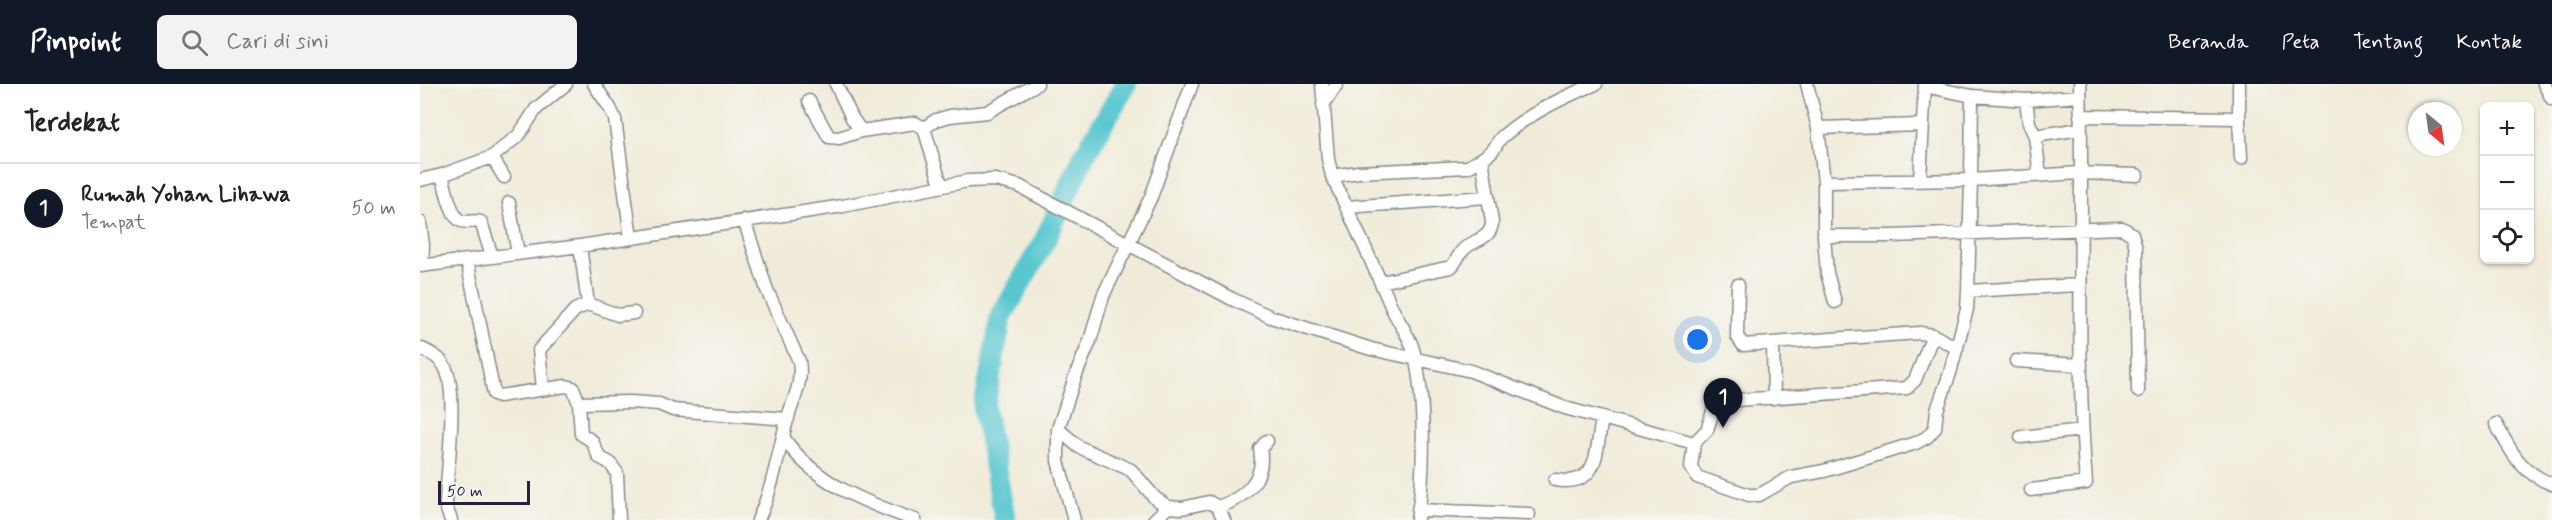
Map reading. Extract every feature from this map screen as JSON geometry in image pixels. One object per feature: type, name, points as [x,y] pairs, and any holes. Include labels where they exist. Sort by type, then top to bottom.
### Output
[{"type":"street","points":[[420,180],[442,175],[492,157],[519,135],[536,109],[567,84]]},
{"type":"street","points":[[594,84],[615,119],[631,238]]},
{"type":"street","points":[[836,84],[852,118],[861,131]]},
{"type":"street","points":[[924,128],[936,120],[950,116],[987,112],[1037,84]]},
{"type":"street","points":[[1074,520],[1058,461],[1058,429],[1090,341],[1103,297],[1155,186],[1192,84]]},
{"type":"street","points":[[1322,84],[1332,176],[1392,308],[1411,344],[1416,360],[1421,407],[1418,515],[1529,514]]},
{"type":"street","points":[[1323,105],[1337,84]]},
{"type":"street","points":[[1332,176],[1358,172],[1468,167],[1492,151],[1500,138],[1533,114],[1568,95],[1596,84]]},
{"type":"street","points":[[1807,84],[1818,128],[1824,182],[1827,273],[1834,302]]},
{"type":"street","points":[[2239,84],[2241,158]]},
{"type":"street","points":[[2544,84],[2552,99]]},
{"type":"street","points":[[1920,180],[1925,85],[1972,96],[2026,100],[2080,90],[2079,285],[2082,430],[2086,483],[2031,490]]},
{"type":"street","points":[[1933,336],[1915,380],[1906,388],[1718,404],[1714,408],[1707,430],[1694,443],[1691,467],[1697,477],[1749,495],[1759,495],[1791,477],[1824,471],[1916,443],[1927,437],[1935,428],[1937,410],[1967,309],[1972,96]]},
{"type":"street","points":[[2026,100],[2029,123],[2035,136],[2040,176]]},
{"type":"street","points":[[809,101],[824,130],[833,138],[861,131],[915,123],[924,128],[941,185]]},
{"type":"street","points":[[2035,136],[2080,123],[2239,118]]},
{"type":"street","points":[[1818,128],[1922,125]]},
{"type":"street","points":[[492,157],[504,177]]},
{"type":"street","points":[[1381,282],[1451,267],[1467,247],[1486,236],[1492,229],[1482,159]]},
{"type":"street","points":[[1824,182],[1971,180],[2079,173],[2137,175]]},
{"type":"street","points":[[442,175],[447,196],[456,217],[464,222],[482,222],[492,256]]},
{"type":"street","points":[[420,222],[423,245],[421,266],[580,246],[878,200],[941,185],[995,180],[1019,186],[1077,219],[1271,317],[1360,345],[1416,360],[1471,371],[1565,408],[1694,443]]},
{"type":"street","points":[[1346,207],[1487,197]]},
{"type":"street","points":[[509,203],[518,254]]},
{"type":"street","points":[[744,220],[767,290],[799,361],[801,379],[788,418],[768,498],[758,520]]},
{"type":"street","points":[[1824,236],[1969,234],[2122,228],[2132,234],[2135,241],[2138,391]]},
{"type":"street","points":[[580,246],[588,304]]},
{"type":"street","points":[[467,260],[494,394],[499,396],[570,386],[576,392],[581,434],[592,441],[599,457],[610,463],[616,473],[619,520]]},
{"type":"street","points":[[1738,285],[1737,336],[1740,342],[1747,346],[1920,333],[1933,336],[1957,348]]},
{"type":"street","points":[[1968,291],[2079,285]]},
{"type":"street","points":[[543,389],[539,350],[575,310],[588,304],[618,315],[634,313]]},
{"type":"street","points":[[1773,345],[1774,398]]},
{"type":"street","points":[[420,348],[440,360],[448,375],[452,416],[446,493],[451,520]]},
{"type":"street","points":[[2016,361],[2081,365]]},
{"type":"street","points":[[579,403],[659,404],[673,410],[788,418]]},
{"type":"street","points":[[1555,480],[1582,480],[1591,471],[1602,419]]},
{"type":"street","points":[[2496,424],[2523,466],[2534,477],[2552,484]]},
{"type":"street","points":[[1058,429],[1079,447],[1131,470],[1155,498],[1168,507],[1182,508],[1209,502],[1218,507],[1224,520]]},
{"type":"street","points":[[2021,437],[2082,430]]},
{"type":"street","points":[[783,437],[794,453],[832,485],[858,498],[915,520]]},
{"type":"street","points":[[1218,507],[1239,497],[1258,478],[1261,467],[1260,449],[1267,441]]},
{"type":"street","points":[[1154,520],[1168,507]]},
{"type":"waterway","points":[[1005,520],[984,408],[1001,317],[1046,238],[1085,154],[1126,84]]},
{"type":"place","name":"Rumah Yohan Lihawa","points":[[1723,428]]}]
